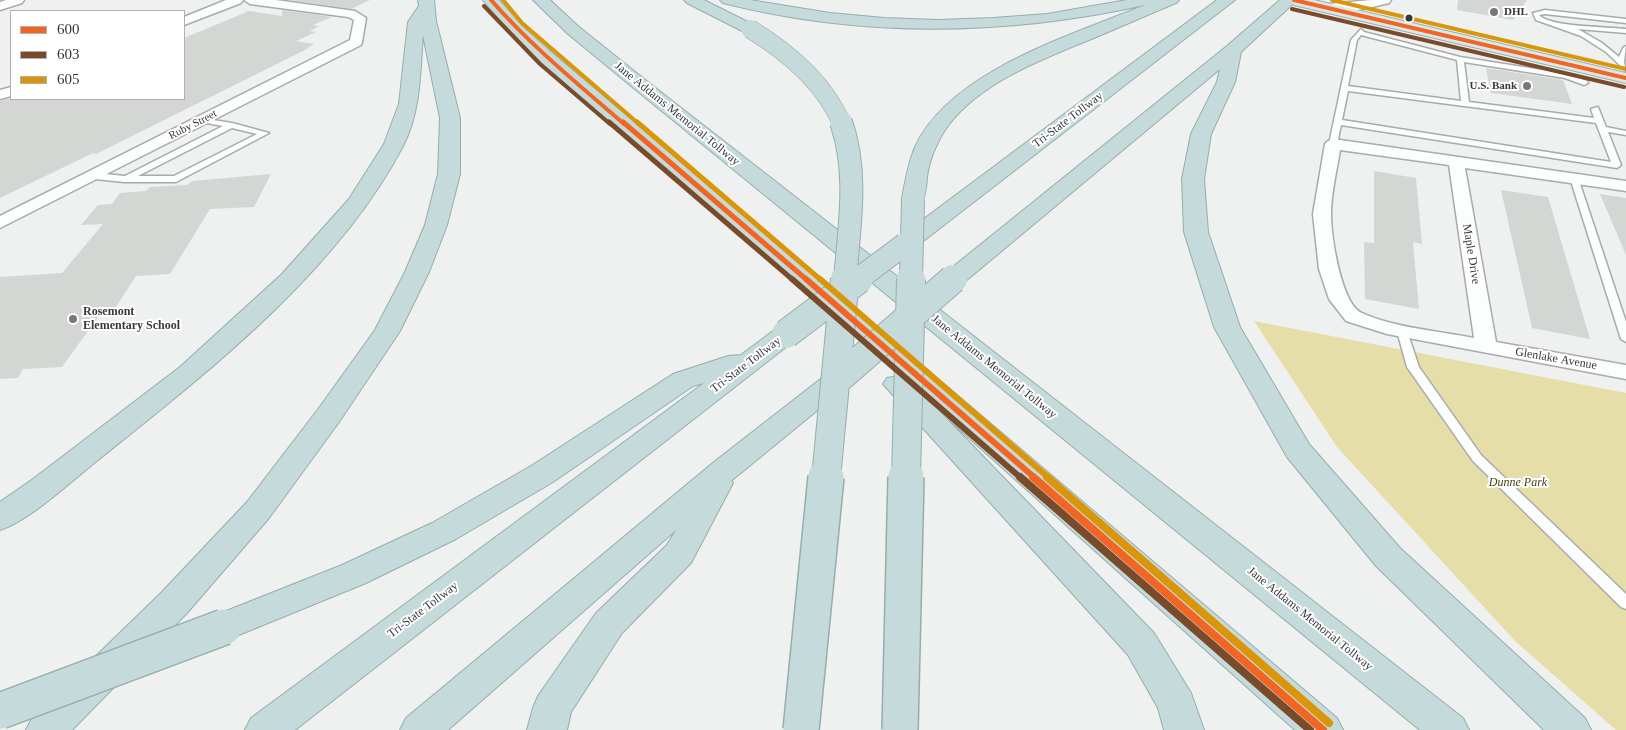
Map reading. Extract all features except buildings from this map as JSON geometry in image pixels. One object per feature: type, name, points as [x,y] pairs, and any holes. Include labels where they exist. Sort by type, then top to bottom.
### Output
[{"type":"highway","points":[[491,0],[516,29],[546,57],[670,162],[1323,730]]},
{"type":"highway","name":"Jane Addams Memorial Tollway","points":[[541,0],[573,30],[650,92],[1449,730]]},
{"type":"highway","points":[[692,0],[750,29],[779,48],[800,65],[823,90],[838,115],[847,138],[852,166],[852,196],[841,329],[801,730]]},
{"type":"highway","points":[[728,0],[833,18],[907,23],[960,23],[1052,18],[1089,13],[1148,0]]},
{"type":"highway","points":[[900,730],[913,199],[918,168],[926,146],[942,120],[963,100],[1007,70],[1054,48],[1170,0]]},
{"type":"highway","name":"Tri-State Tollway","points":[[265,730],[1226,0]]},
{"type":"highway","points":[[0,518],[44,487],[190,373],[291,279],[358,203],[394,144],[408,104],[416,22],[426,3]]},
{"type":"highway","points":[[46,730],[174,603],[258,510],[329,415],[387,331],[417,272],[433,232],[449,174],[450,118],[426,3]]},
{"type":"highway","points":[[420,730],[725,468],[837,380],[953,279],[1233,50],[1287,3]]},
{"type":"highway","points":[[1233,50],[1226,82],[1201,134],[1193,179],[1196,232],[1227,327],[1298,450],[1388,557],[1571,730]]},
{"type":"highway","points":[[865,331],[891,378],[1141,644],[1176,705],[1184,730]]},
{"type":"highway","points":[[0,711],[224,627],[354,574],[444,531],[542,474],[683,380],[758,355]]},
{"type":"highway","points":[[547,730],[552,708],[609,623],[679,554],[725,468]]},
{"type":"main road","points":[[1287,3],[1329,8],[1624,70]]},
{"type":"street","points":[[0,6],[18,0]]},
{"type":"street","points":[[185,21],[237,0]]},
{"type":"street","name":"Ruby Street","points":[[0,223],[356,42],[360,18],[352,14],[250,0]]},
{"type":"street","points":[[1329,8],[1356,7],[1385,0],[1386,14],[1395,23]]},
{"type":"street","points":[[1333,144],[1626,186]]},
{"type":"street","name":"Glenlake Avenue","points":[[1333,144],[1322,214],[1328,269],[1339,299],[1353,317],[1402,331],[1626,372]]},
{"type":"street","name":"Maple Drive","points":[[1456,162],[1486,346]]},
{"type":"lane","points":[[1624,70],[1599,44],[1570,28],[1538,19],[1535,14],[1545,12],[1626,20]]},
{"type":"lane","points":[[1570,28],[1584,27],[1626,31]]},
{"type":"lane","points":[[1333,144],[1354,40],[1360,32],[1460,59],[1567,76],[1584,83]]},
{"type":"lane","points":[[1624,70],[1626,48]]},
{"type":"lane","points":[[1460,59],[1464,104]]},
{"type":"lane","points":[[1345,88],[1601,125],[1626,133]]},
{"type":"lane","points":[[1338,122],[1617,165],[1595,109]]},
{"type":"lane","points":[[95,176],[124,180],[176,179],[265,132],[204,120]]},
{"type":"lane","points":[[124,180],[232,125]]},
{"type":"lane","points":[[1574,178],[1626,339]]},
{"type":"lane","points":[[1402,331],[1413,367],[1477,458],[1626,603]]},
{"type":"green space","name":"Dunne Park","points":[[1254,321],[1626,393],[1626,730],[1616,730],[1515,641],[1337,447]]},
{"type":"transit line","name":"600","points":[[491,0],[516,29],[546,57],[782,258],[1323,730]]},
{"type":"transit line","name":"605","points":[[503,0],[522,23],[552,50],[788,251],[1329,723]]},
{"type":"transit line","name":"600","points":[[1294,0],[1626,78]]},
{"type":"transit line","name":"605","points":[[1332,0],[1626,69]]},
{"type":"transit line","name":"603","points":[[484,6],[540,64],[776,265],[1310,730]]},
{"type":"transit line","name":"603","points":[[1292,9],[1624,87]]},
{"type":"place","name":"DHL","points":[[1494,12]]},
{"type":"place","name":"U.S. Bank","points":[[1527,86]]},
{"type":"place","name":"Rosemont Elementary School","points":[[73,319]]}]
